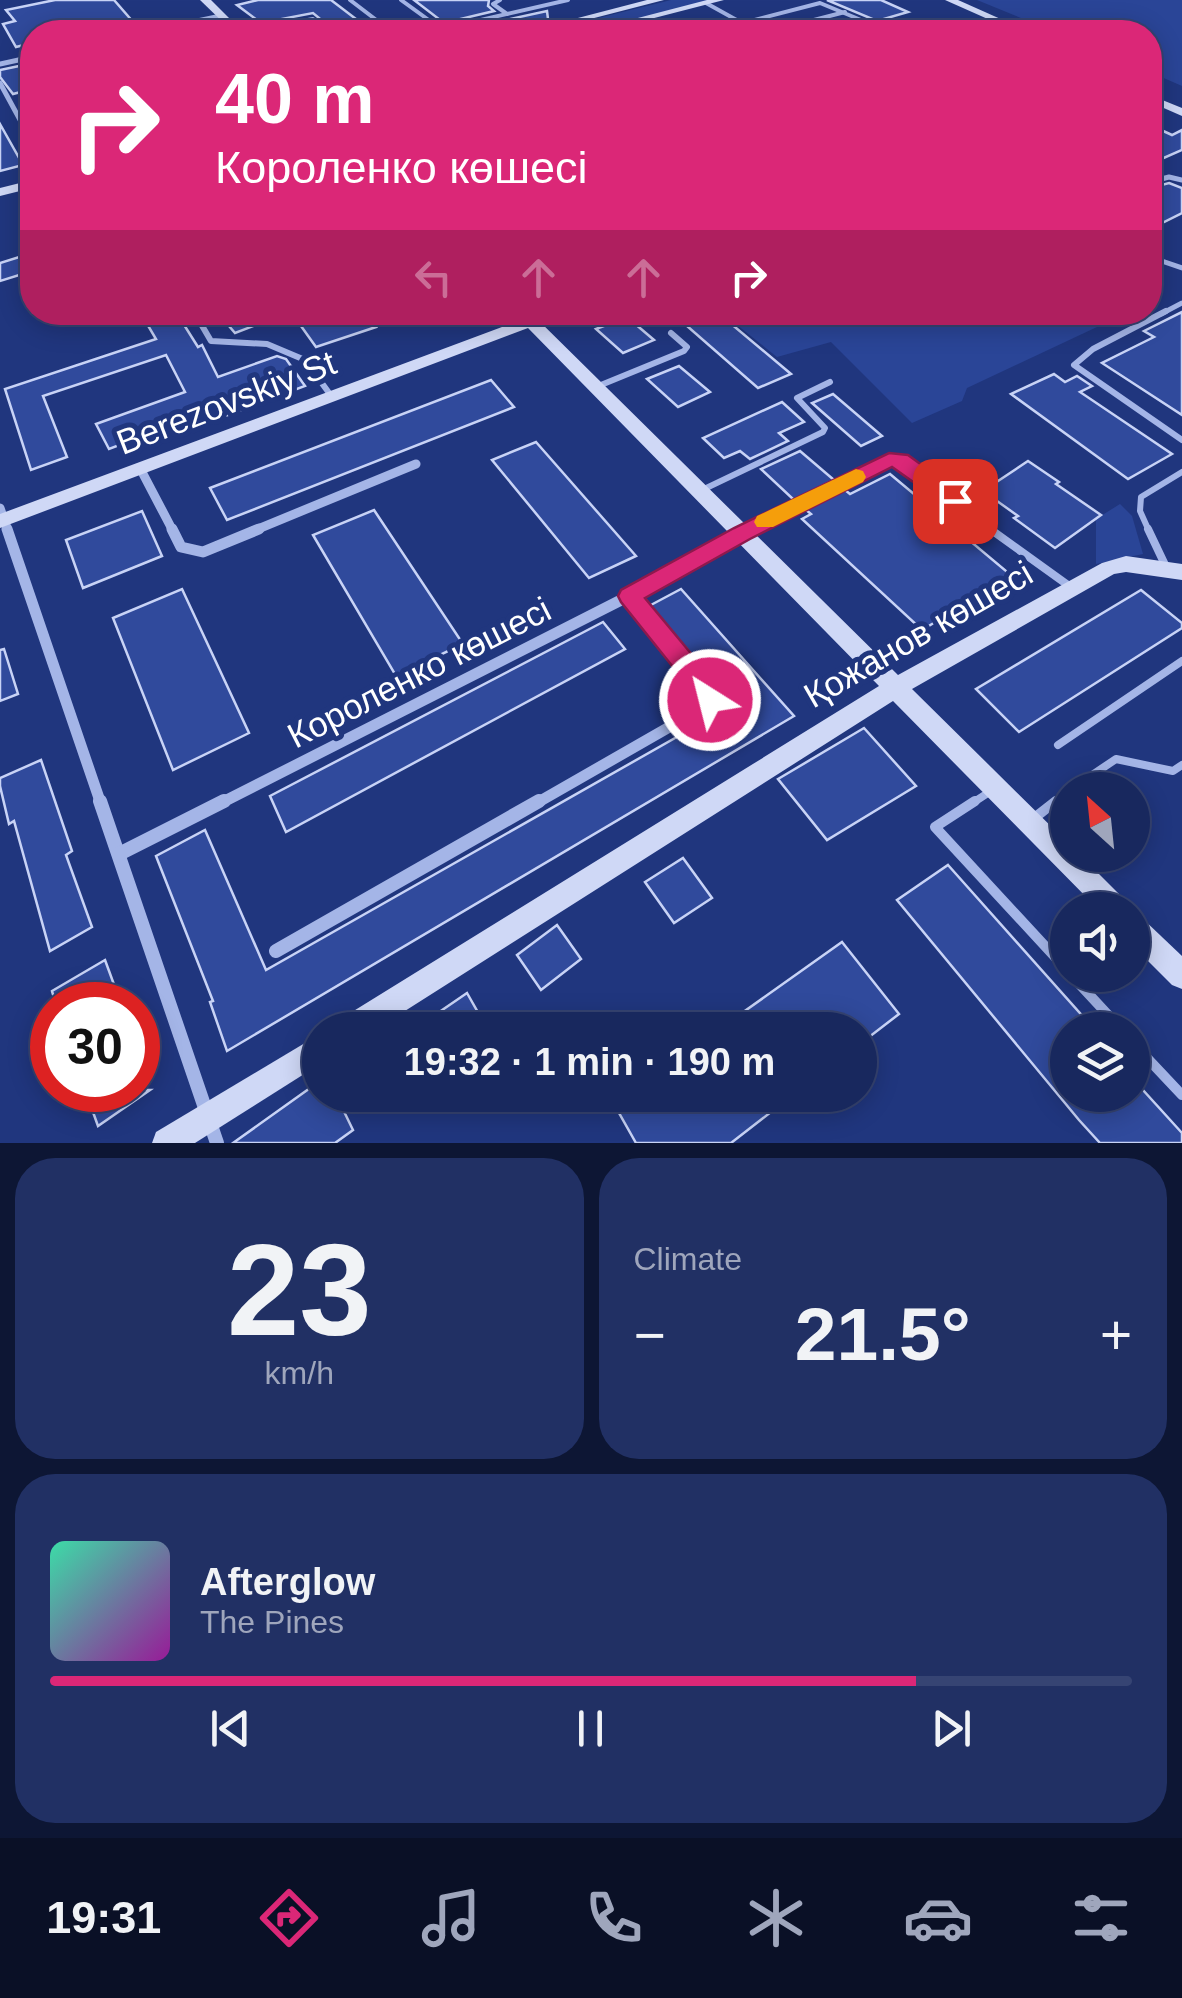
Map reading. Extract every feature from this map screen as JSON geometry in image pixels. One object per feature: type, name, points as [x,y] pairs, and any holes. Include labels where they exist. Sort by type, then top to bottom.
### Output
[{"type":"street","points":[[205,0],[227,20]]},
{"type":"street","points":[[578,20],[659,0]]},
{"type":"street","points":[[637,20],[719,0]]},
{"type":"street","points":[[947,3],[979,20]]},
{"type":"street","points":[[947,3],[993,20]]},
{"type":"street","points":[[203,20],[222,16]]},
{"type":"street","points":[[0,83],[20,120]]},
{"type":"street","name":"Berezovskiy St","points":[[1,516],[141,470],[507,325]]},
{"type":"street","points":[[534,325],[1099,892]]},
{"type":"street","points":[[141,470],[181,547],[203,552],[416,464]]},
{"type":"street","points":[[1,516],[213,1130]]},
{"type":"street","name":"Короленко көшесі","points":[[119,854],[629,596],[742,533]]},
{"type":"street","name":"Қожанов көшесі","points":[[377,1012],[895,688],[1072,588],[1109,568],[1126,564],[1175,571]]},
{"type":"street","points":[[276,951],[706,706],[709,694],[629,596]]},
{"type":"street","points":[[1150,944],[1182,975]]},
{"type":"street","points":[[167,1143],[213,1130],[302,1062]]},
{"type":"lane","points":[[350,0],[376,20]]},
{"type":"lane","points":[[401,0],[429,20]]},
{"type":"lane","points":[[500,0],[492,4],[507,14]]},
{"type":"lane","points":[[481,20],[568,0]]},
{"type":"lane","points":[[706,3],[741,20]]},
{"type":"lane","points":[[753,20],[820,3],[861,20]]},
{"type":"lane","points":[[814,20],[845,12]]},
{"type":"lane","points":[[202,325],[211,341],[267,344],[305,360],[332,397]]},
{"type":"lane","points":[[1138,325],[1092,348],[1074,365],[1182,440]]},
{"type":"lane","points":[[596,387],[684,351],[687,346],[671,333]]},
{"type":"lane","points":[[700,491],[824,432],[826,428],[797,398],[830,382]]},
{"type":"lane","points":[[742,533],[889,460],[901,460],[1072,588]]},
{"type":"lane","points":[[1175,571],[1140,511],[1141,497],[1182,472]]},
{"type":"lane","points":[[1058,745],[1182,661]]},
{"type":"lane","points":[[1097,772],[1116,759],[1173,771],[1182,765]]},
{"type":"lane","points":[[995,788],[935,827],[1050,952]]},
{"type":"lane","points":[[1029,822],[1050,806]]},
{"type":"lane","points":[[1087,992],[1105,1012]]},
{"type":"lane","points":[[1150,1061],[1182,1095]]},
{"type":"shaded area","points":[[671,0],[714,0],[632,20],[590,20]]},
{"type":"shaded area","points":[[977,0],[1182,0],[1182,86],[1162,77],[1162,20],[1026,20]]},
{"type":"shaded area","points":[[737,325],[1101,325],[967,388],[962,401],[912,423],[831,342],[777,357]]},
{"type":"shaded area","points":[[1120,504],[1132,516],[1143,554],[1096,564],[1096,519]]},
{"type":"building","points":[[55,0],[114,0],[131,20],[20,20],[20,46],[16,47],[3,24],[15,21],[6,10]]},
{"type":"building","points":[[258,0],[331,0],[357,20],[321,20],[313,13],[257,20],[237,5]]},
{"type":"building","points":[[414,0],[489,0],[488,6],[494,11],[456,20],[440,20]]},
{"type":"building","points":[[827,0],[881,0],[908,12],[875,20]]},
{"type":"building","points":[[547,11],[548,19],[544,20],[506,20]]},
{"type":"building","points":[[20,66],[20,92],[13,94],[0,77],[0,70]]},
{"type":"building","points":[[0,124],[20,166],[0,171]]},
{"type":"building","points":[[1162,130],[1172,135],[1182,130],[1182,150],[1162,159]]},
{"type":"building","points":[[1162,185],[1182,188],[1182,213],[1162,223]]},
{"type":"building","points":[[20,257],[20,275],[0,281],[0,263]]},
{"type":"building","points":[[1182,312],[1182,415],[1102,363],[1154,337],[1144,331]]},
{"type":"building","points":[[148,325],[184,325],[198,347],[202,345],[218,377],[277,356],[286,359],[305,386],[204,424],[199,415],[109,449],[96,424],[185,392],[166,355],[43,396],[67,457],[31,470],[5,389],[156,339]]},
{"type":"building","points":[[228,325],[256,325],[235,333]]},
{"type":"building","points":[[300,325],[376,327],[316,347]]},
{"type":"building","points":[[636,325],[654,340],[623,353],[596,329]]},
{"type":"building","points":[[686,325],[733,325],[791,374],[758,388]]},
{"type":"building","points":[[679,366],[710,392],[678,407],[647,379]]},
{"type":"building","points":[[1054,374],[1065,382],[1077,376],[1092,386],[1080,392],[1172,454],[1128,479],[1011,394]]},
{"type":"building","points":[[491,380],[514,407],[227,520],[210,488]]},
{"type":"building","points":[[833,394],[882,436],[861,446],[812,403]]},
{"type":"building","points":[[782,402],[804,422],[779,433],[788,441],[750,459],[740,451],[724,458],[703,438]]},
{"type":"building","points":[[536,442],[636,556],[589,578],[492,460]]},
{"type":"building","points":[[800,451],[834,480],[794,500],[761,469]]},
{"type":"building","points":[[1028,461],[1101,515],[1055,548],[983,491]]},
{"type":"building","points":[[890,474],[1012,576],[922,630],[802,519],[811,514],[805,509],[845,490],[850,494]]},
{"type":"building","points":[[374,510],[463,644],[396,676],[313,535]]},
{"type":"building","points":[[142,511],[162,556],[83,588],[66,540]]},
{"type":"building","points":[[182,589],[249,733],[173,770],[113,618]]},
{"type":"building","points":[[681,589],[794,716],[227,1051],[210,1002],[213,1001],[156,856],[205,830],[266,970],[735,704],[649,606]]},
{"type":"building","points":[[1141,590],[1182,623],[1182,628],[1019,732],[976,689]]},
{"type":"building","points":[[603,622],[625,649],[286,832],[270,796]]},
{"type":"building","points":[[4,649],[18,694],[0,701],[0,650]]},
{"type":"building","points":[[864,728],[916,786],[827,840],[778,779]]},
{"type":"building","points":[[41,760],[72,851],[66,855],[92,927],[50,951],[14,821],[9,824],[0,786],[0,778]]},
{"type":"building","points":[[683,858],[712,898],[674,923],[645,882]]},
{"type":"building","points":[[948,865],[1050,979],[1050,992],[1061,992],[1079,1012],[1050,1012],[1050,1085],[897,900]]},
{"type":"building","points":[[557,925],[581,959],[541,990],[517,955]]},
{"type":"building","points":[[842,942],[899,1014],[877,1031],[877,1012],[743,1012]]},
{"type":"building","points":[[105,960],[113,982],[67,982]]},
{"type":"building","points":[[467,993],[478,1012],[439,1012]]},
{"type":"building","points":[[302,1094],[302,1112],[344,1112],[353,1130],[335,1143],[233,1143]]},
{"type":"building","points":[[1150,1098],[1182,1133],[1182,1143],[1100,1143],[1072,1112],[1150,1112]]},
{"type":"building","points":[[93,1112],[118,1112],[98,1126]]},
{"type":"building","points":[[619,1112],[771,1112],[731,1143],[636,1143]]},
{"type":"slow traffic","points":[[765,522],[856,477]]},
{"type":"route","points":[[710,700],[629,596],[742,533],[889,460],[901,460],[955,501]]}]
